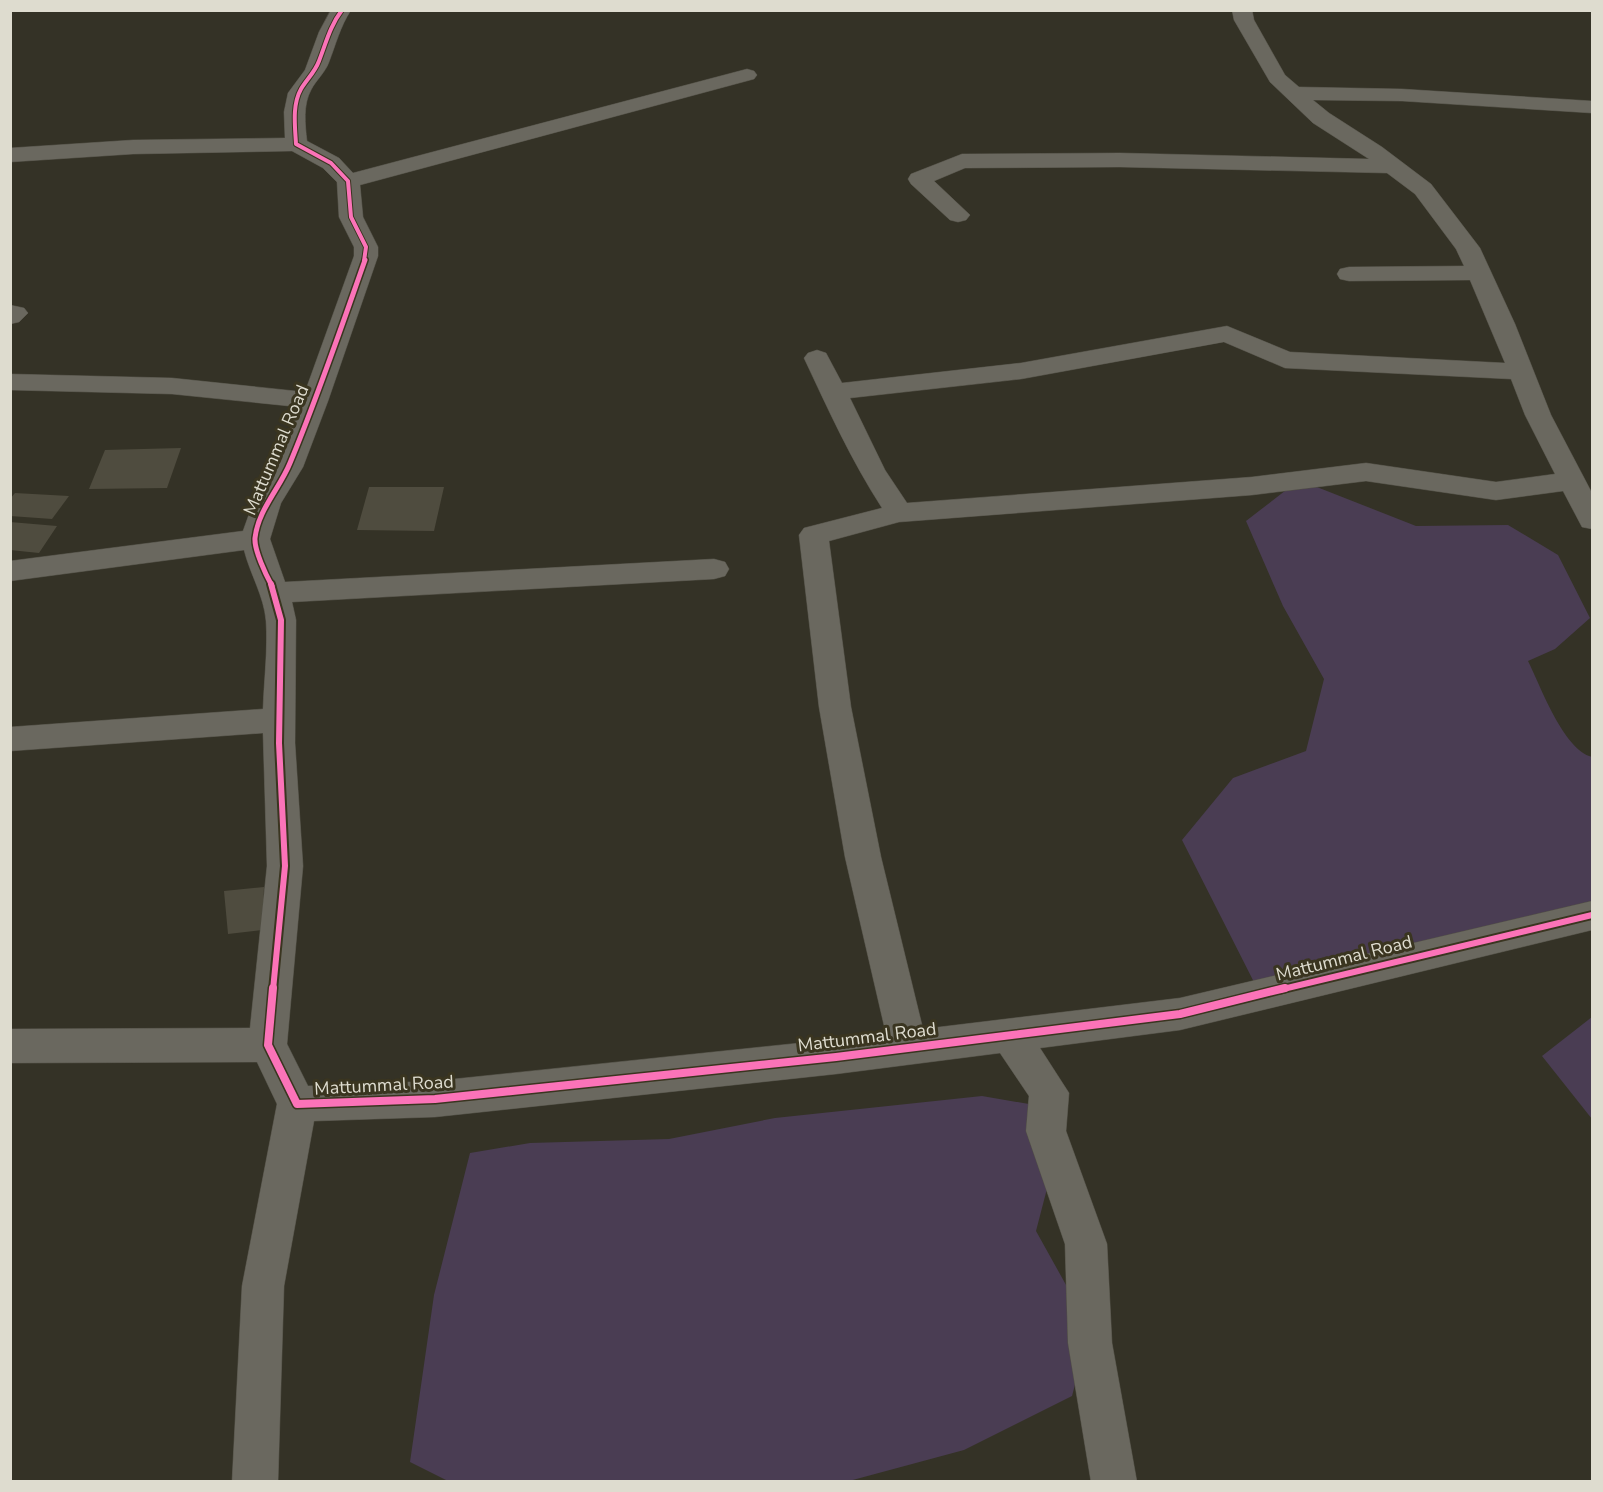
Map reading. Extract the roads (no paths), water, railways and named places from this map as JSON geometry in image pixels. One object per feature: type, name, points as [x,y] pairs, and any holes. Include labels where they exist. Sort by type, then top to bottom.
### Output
[{"type":"street","points":[[296,144],[294,117],[298,93],[315,68],[330,28],[342,10]]},
{"type":"street","points":[[1242,10],[1244,20],[1277,78],[1321,118],[1422,189],[1468,248],[1538,416],[1593,520]]},
{"type":"street","points":[[10,155],[133,147],[296,144],[331,163],[348,181],[747,75]]},
{"type":"street","points":[[1294,93],[1402,95],[1593,107]]},
{"type":"street","points":[[958,215],[919,179],[962,161],[1120,160],[1392,166]]},
{"type":"street","name":"Mattummal Road","points":[[348,181],[351,217],[366,247],[366,256],[289,467],[267,503],[255,539],[264,570],[275,593],[281,620],[280,720],[285,866],[268,1045],[297,1104],[435,1099],[908,1048],[1180,1014],[1593,915]]},
{"type":"street","points":[[1349,274],[1480,273]]},
{"type":"street","points":[[10,313],[15,313],[10,317]]},
{"type":"street","points":[[833,392],[1021,371],[1227,334],[1285,360],[1521,372]]},
{"type":"street","points":[[817,358],[871,470],[899,513]]},
{"type":"street","points":[[10,382],[172,386],[315,400]]},
{"type":"street","points":[[908,1048],[864,857],[835,706],[814,535],[899,513],[1252,486],[1366,472],[1496,490],[1573,481]]},
{"type":"street","points":[[10,571],[255,539]]},
{"type":"street","points":[[275,593],[714,569]]},
{"type":"street","points":[[10,739],[280,720]]},
{"type":"street","points":[[1009,1035],[1050,1093],[1046,1131],[1086,1244],[1090,1343],[1114,1482]]},
{"type":"street","points":[[10,1046],[268,1045]]},
{"type":"street","points":[[255,1482],[263,1286],[297,1104]]}]
